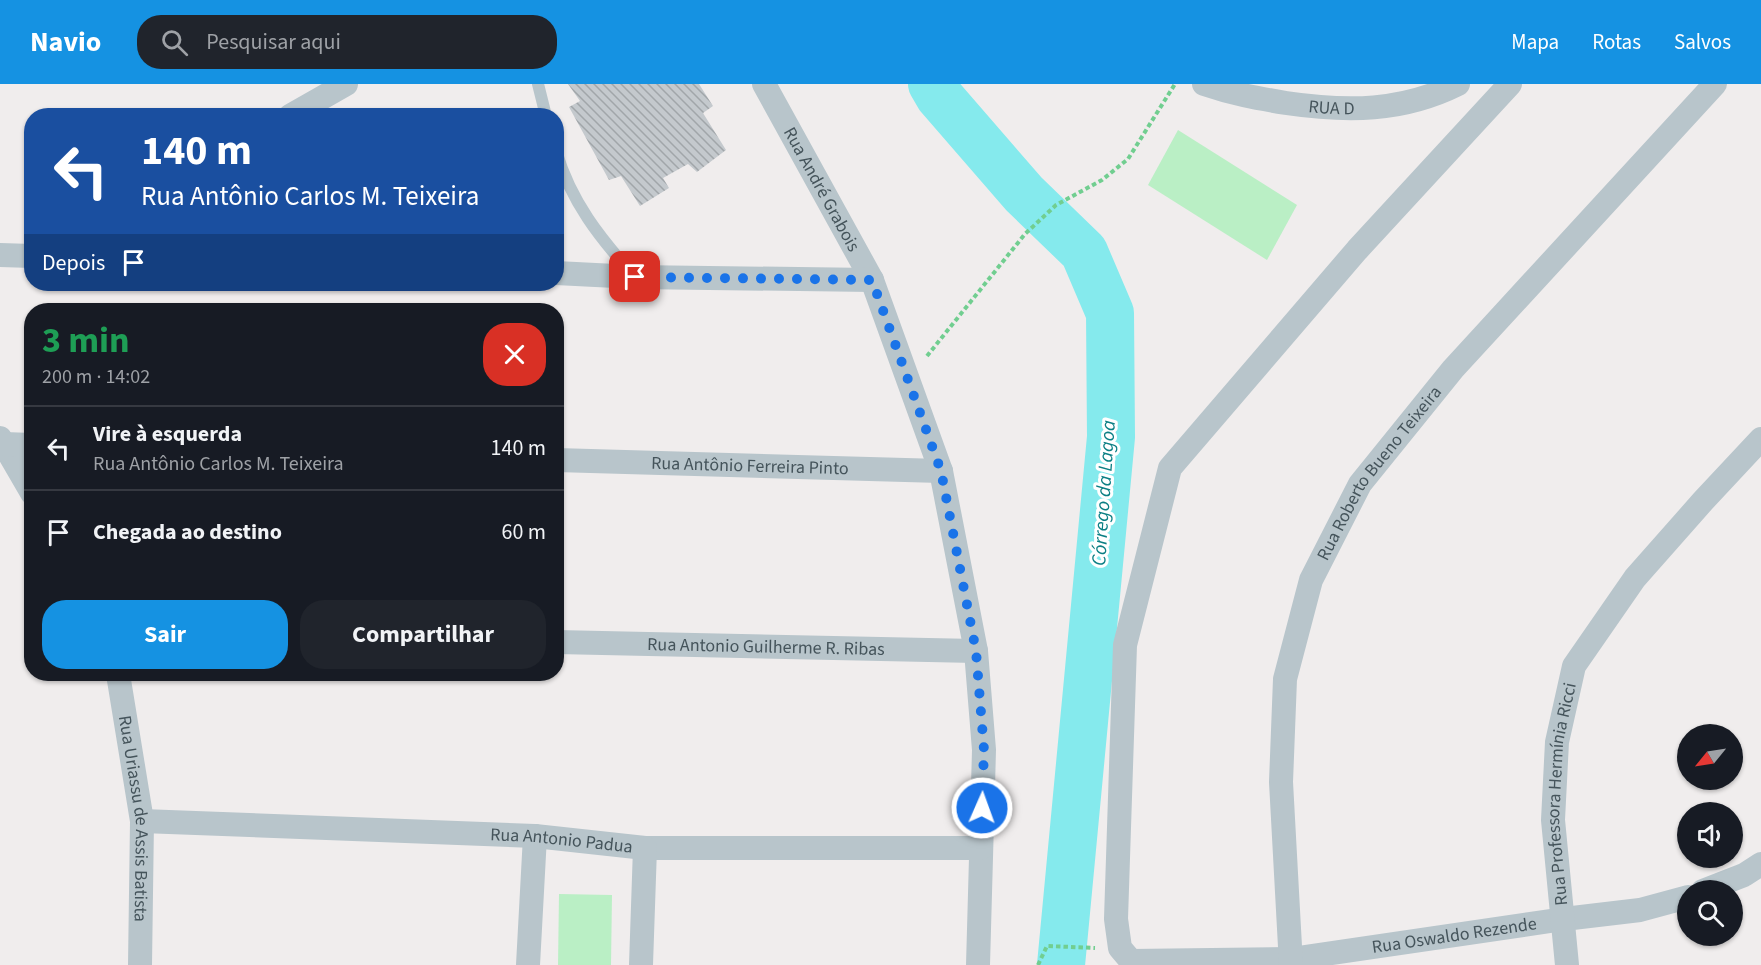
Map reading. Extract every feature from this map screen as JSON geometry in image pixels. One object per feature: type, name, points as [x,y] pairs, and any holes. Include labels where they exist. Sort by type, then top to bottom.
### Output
[{"type":"street","points":[[304,108],[346,84]]},
{"type":"street","name":"Rua André Grabois","points":[[764,84],[872,280],[941,471],[976,651],[984,750],[978,965]]},
{"type":"street","name":"RUA D","points":[[1204,84],[1236,95],[1321,108],[1360,110],[1399,105],[1458,84]]},
{"type":"street","name":"Rua Oswaldo Rezende","points":[[1510,84],[1357,250],[1170,468],[1125,645],[1116,919],[1120,948],[1131,961],[1291,962],[1564,919],[1640,910],[1677,900]]},
{"type":"street","name":"Rua Roberto Bueno Teixeira","points":[[1291,962],[1281,782],[1285,679],[1311,579],[1360,484],[1453,369],[1715,84]]},
{"type":"street","points":[[0,255],[24,256]]},
{"type":"street","points":[[564,273],[635,277],[872,280]]},
{"type":"street","name":"Rua Professora Hermínia Ricci","points":[[1567,965],[1553,809],[1557,742],[1575,666],[1635,578],[1702,501],[1761,439]]},
{"type":"street","points":[[2,441],[24,444]]},
{"type":"street","points":[[2,441],[24,479]]},
{"type":"street","name":"Rua Antônio Ferreira Pinto","points":[[564,460],[941,471]]},
{"type":"street","name":"Rua Antonio Guilherme R. Ribas","points":[[564,642],[976,651]]},
{"type":"street","name":"Rua Uriassu de Assis Batista","points":[[119,681],[142,821],[140,965]]},
{"type":"street","name":"Rua Antonio Padua","points":[[142,821],[535,836],[645,848],[981,848]]},
{"type":"street","points":[[528,965],[535,836]]},
{"type":"street","points":[[641,965],[645,848]]},
{"type":"street","points":[[1730,880],[1761,864]]},
{"type":"lane","points":[[538,84],[544,108]]},
{"type":"lane","points":[[564,170],[587,218],[603,242],[635,277]]},
{"type":"path","points":[[909,381],[936,343],[1025,234],[1056,205],[1102,180],[1128,159],[1175,84]]},
{"type":"path","points":[[1038,965],[1047,946],[1094,948]]},
{"type":"green space","points":[[1178,130],[1297,205],[1267,260],[1148,185]]},
{"type":"green space","points":[[559,894],[612,895],[611,965],[558,965]]},
{"type":"building","points":[[568,84],[699,84],[713,106],[703,113],[726,150],[697,172],[688,164],[663,178],[669,188],[640,206],[621,176],[609,180],[569,107],[580,101]]},
{"type":"waterway","name":"Córrego da Lagoa","points":[[932,84],[939,96],[1024,194],[1084,252],[1110,313],[1111,437],[1061,965]]},
{"type":"route","points":[[635,277],[872,280],[941,471],[976,651],[984,750],[982,808]]}]
